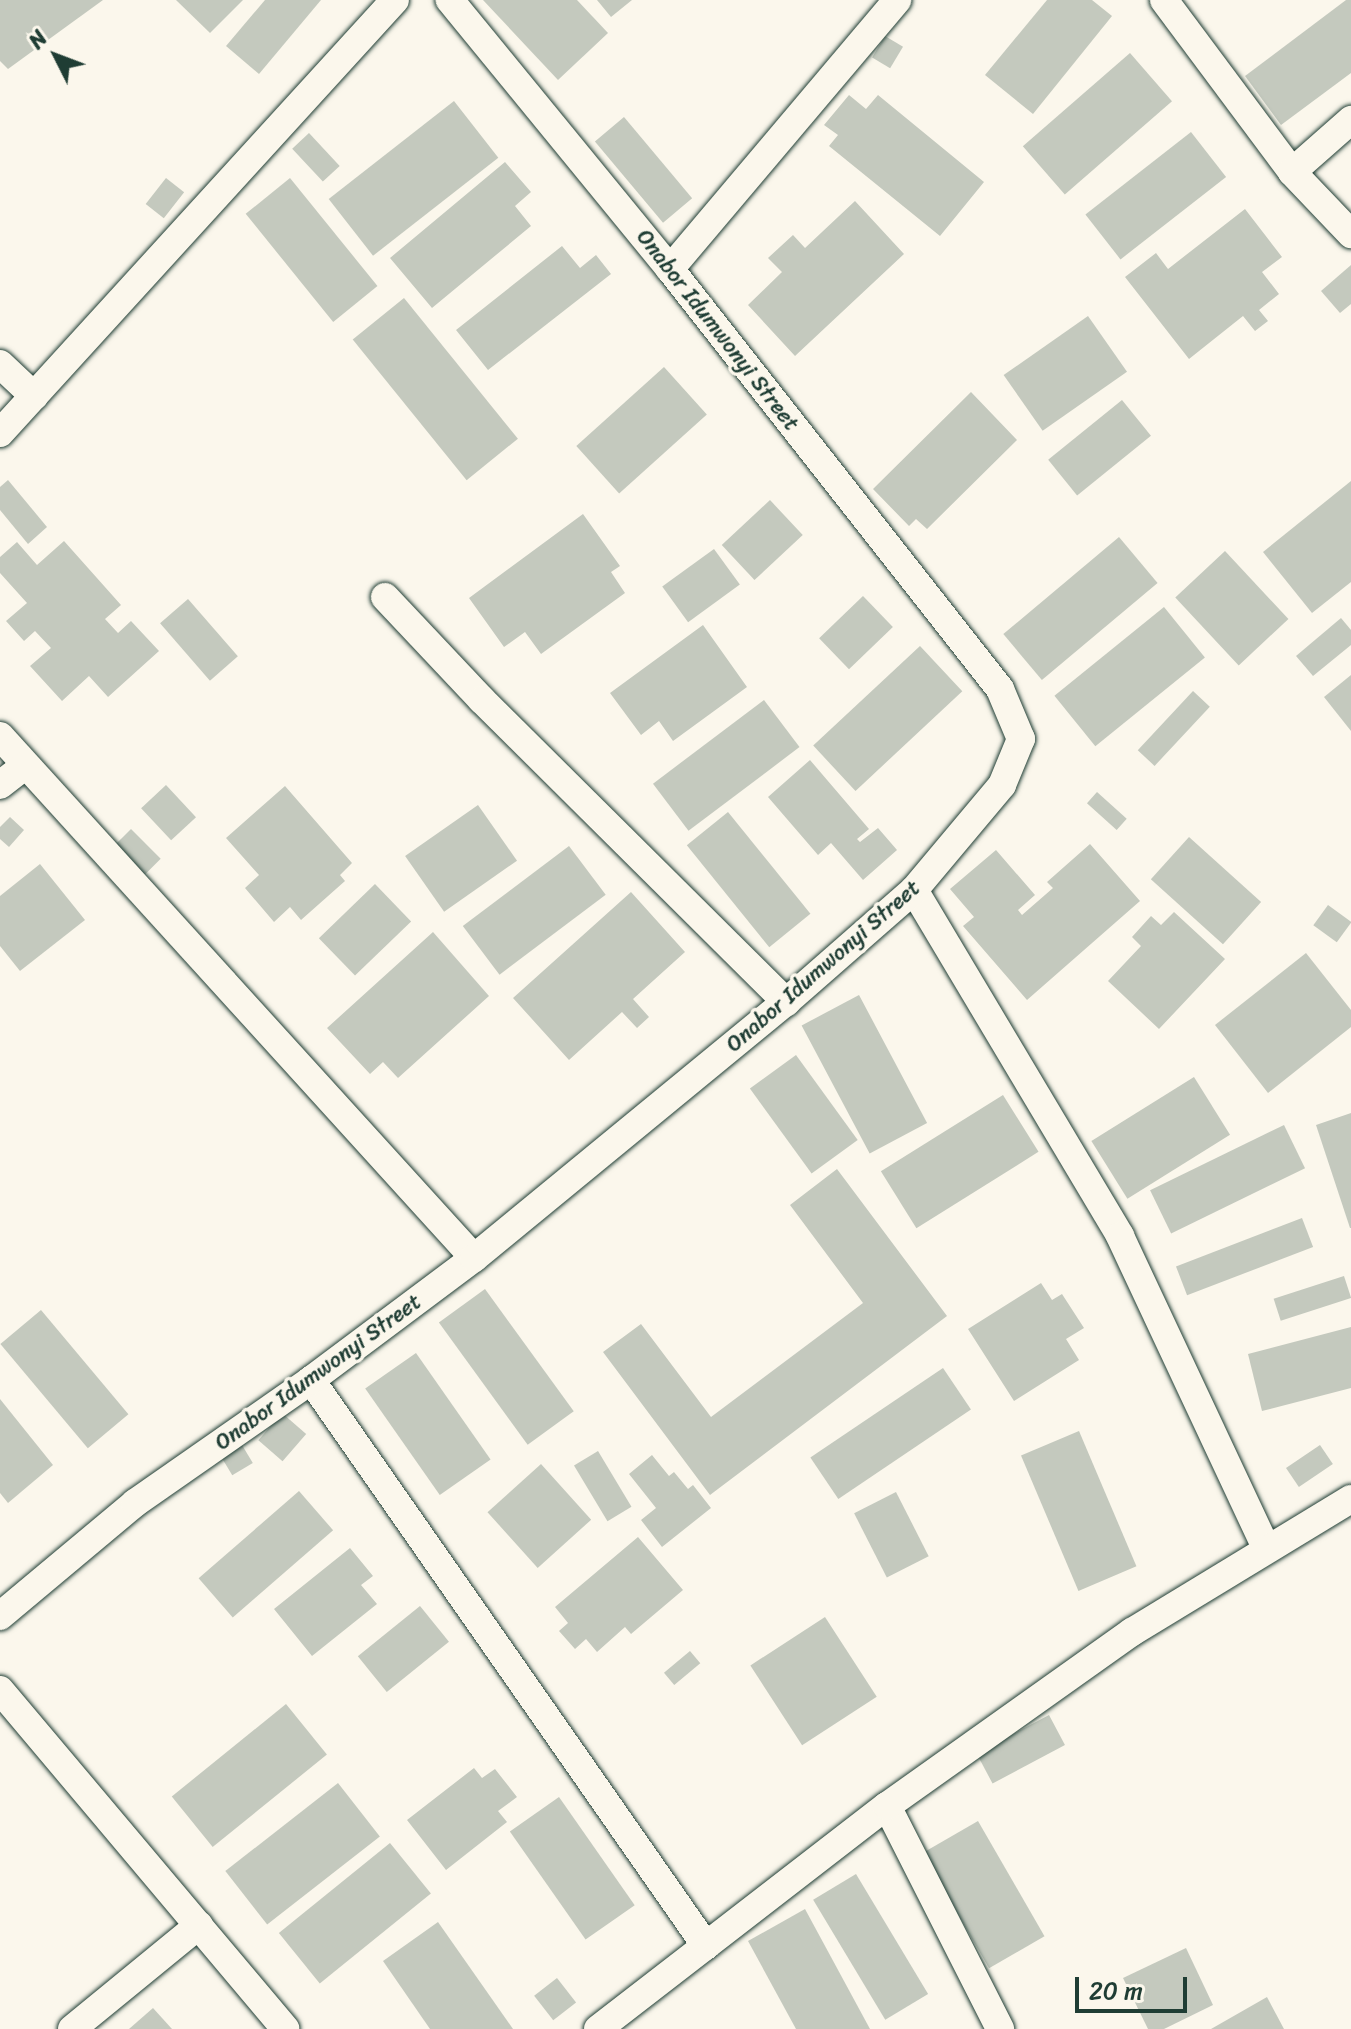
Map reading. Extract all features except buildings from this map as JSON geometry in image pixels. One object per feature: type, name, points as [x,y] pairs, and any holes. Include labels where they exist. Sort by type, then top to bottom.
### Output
[{"type":"street","points":[[0,433],[395,0]]},
{"type":"street","name":"Onabor Idumwonyi Street","points":[[0,1616],[135,1503],[311,1380],[474,1258],[786,1002],[914,890],[1002,785],[1021,739],[1000,689],[670,269],[450,0]]},
{"type":"street","points":[[670,269],[897,0]]},
{"type":"street","points":[[1164,0],[1292,172],[1351,234]]},
{"type":"street","points":[[1292,172],[1351,120]]},
{"type":"street","points":[[0,364],[34,396]]},
{"type":"street","points":[[385,597],[482,700],[786,1002]]},
{"type":"street","points":[[0,736],[474,1258]]},
{"type":"street","points":[[0,785],[24,766]]},
{"type":"street","points":[[914,890],[1120,1236],[1266,1547]]},
{"type":"street","points":[[311,1380],[706,1946]]},
{"type":"street","points":[[600,2029],[887,1806],[1132,1632],[1266,1547],[1351,1499]]},
{"type":"street","points":[[0,1690],[285,2029]]},
{"type":"street","points":[[887,1806],[1000,2029]]},
{"type":"street","points":[[72,2029],[199,1925]]}]
